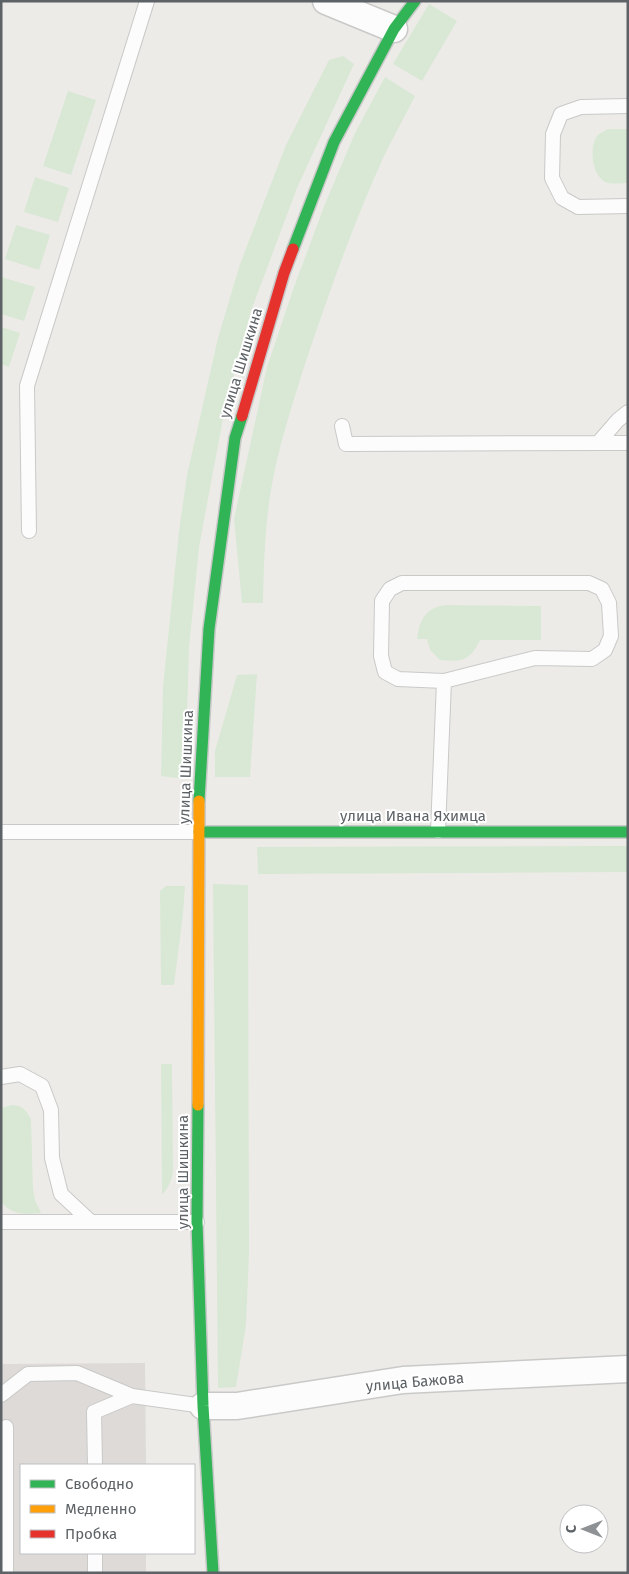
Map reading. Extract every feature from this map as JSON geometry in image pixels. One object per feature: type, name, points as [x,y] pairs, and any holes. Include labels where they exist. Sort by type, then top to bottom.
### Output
[{"type":"street","points":[[326,1],[394,29]]},
{"type":"street","name":"улица Шишкина","points":[[213,1573],[197,1222],[199,783],[209,629],[235,438],[284,273],[334,142],[394,29],[415,1]]},
{"type":"street","name":"улица Ивана Яхимца","points":[[199,832],[628,832]]},
{"type":"street","name":"улица Бажова","points":[[204,1406],[237,1406],[403,1380],[628,1369]]},
{"type":"lane","points":[[29,531],[27,386],[147,1]]},
{"type":"lane","points":[[628,106],[581,107],[561,114],[552,134],[552,178],[562,198],[578,207],[628,206]]},
{"type":"lane","points":[[598,443],[618,420],[628,412]]},
{"type":"lane","points":[[342,426],[346,444],[628,443]]},
{"type":"lane","points":[[589,582],[602,589],[609,603],[611,636],[605,650],[592,659],[535,658],[444,681],[398,679],[385,672],[381,656],[382,601],[390,589],[402,583],[589,582]]},
{"type":"lane","points":[[438,831],[444,681]]},
{"type":"lane","points":[[1,832],[199,832]]},
{"type":"lane","points":[[1,1077],[20,1074],[42,1086],[51,1110],[52,1158],[61,1194],[90,1221]]},
{"type":"lane","points":[[1,1222],[197,1222]]},
{"type":"lane","points":[[1,1395],[28,1374],[77,1373],[132,1396],[204,1406]]},
{"type":"lane","points":[[95,1464],[94,1412],[132,1396]]},
{"type":"lane","points":[[6,1428],[6,1573]]},
{"type":"lane","points":[[95,1554],[95,1573]]},
{"type":"shaded area","points":[[145,1363],[146,1464],[20,1464],[20,1554],[146,1554],[146,1573],[1,1573],[1,1364]]},
{"type":"green space","points":[[429,4],[457,21],[422,81],[393,64]]},
{"type":"green space","points":[[343,56],[354,64],[297,188],[251,311],[225,408],[199,547],[189,648],[185,779],[161,776],[163,687],[179,531],[187,475],[218,338],[240,264],[286,145],[329,60]]},
{"type":"green space","points":[[385,77],[415,96],[384,156],[353,231],[307,358],[289,416],[271,490],[267,522],[263,603],[242,603],[234,519],[267,367],[325,204],[355,133]]},
{"type":"green space","points":[[68,91],[96,100],[71,175],[43,166]]},
{"type":"green space","points":[[608,129],[628,129],[628,183],[608,183],[598,175],[595,169],[593,147],[595,140],[599,134]]},
{"type":"green space","points":[[35,177],[69,188],[58,222],[24,212]]},
{"type":"green space","points":[[16,225],[50,235],[39,270],[5,259]]},
{"type":"green space","points":[[1,277],[35,287],[24,321],[1,314]]},
{"type":"green space","points":[[1,327],[20,333],[9,367],[1,364]]},
{"type":"green space","points":[[444,605],[541,606],[541,640],[480,640],[473,652],[464,659],[454,661],[440,660],[430,650],[427,639],[417,639],[424,616],[437,607]]},
{"type":"green space","points":[[257,674],[250,777],[215,777],[215,751],[237,675]]},
{"type":"green space","points":[[628,846],[628,872],[258,874],[257,847]]},
{"type":"green space","points":[[213,884],[248,885],[249,1253],[246,1325],[236,1387],[218,1388]]},
{"type":"green space","points":[[166,886],[185,886],[174,985],[161,985],[160,891]]},
{"type":"green space","points":[[161,1064],[172,1064],[173,1170],[170,1183],[162,1195]]},
{"type":"green space","points":[[12,1105],[22,1107],[31,1119],[33,1189],[35,1200],[41,1213],[24,1214],[15,1212],[1,1202],[1,1108]]},
{"type":"traffic: fast","points":[[293,249],[334,142],[394,29],[415,1]]},
{"type":"traffic: fast","points":[[199,801],[209,629],[235,438],[242,416]]},
{"type":"traffic: fast","points":[[199,832],[628,832]]},
{"type":"traffic: fast","points":[[198,1105],[197,1222],[203,1406],[213,1573]]},
{"type":"traffic: slow","points":[[198,1105],[199,801]]},
{"type":"traffic: jam","points":[[242,416],[284,273],[293,249]]}]
